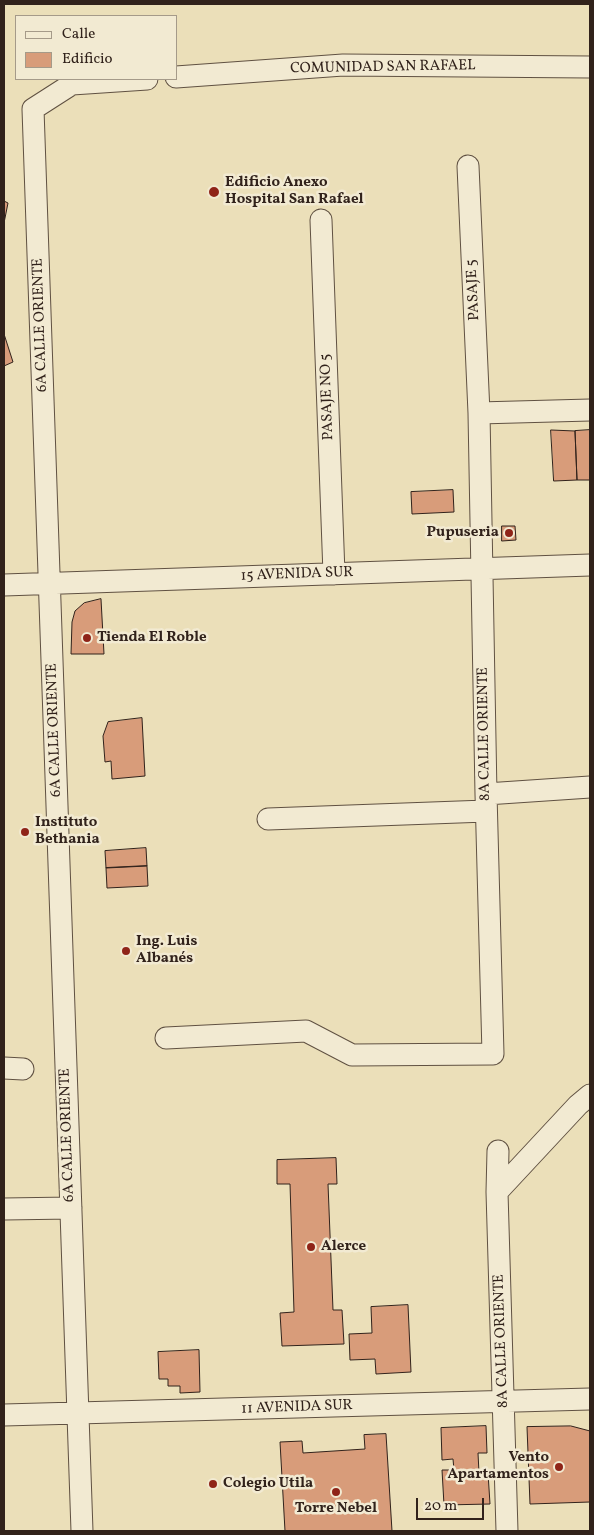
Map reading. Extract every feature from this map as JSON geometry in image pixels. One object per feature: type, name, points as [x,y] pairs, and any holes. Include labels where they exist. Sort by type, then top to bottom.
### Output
[{"type":"street","name":"COMUNIDAD SAN RAFAEL","points":[[178,77],[343,65],[590,67]]},
{"type":"street","name":"6A CALLE ORIENTE","points":[[82,1531],[34,108],[72,84],[132,80]]},
{"type":"street","name":"PASAJE 5","points":[[468,166],[480,413]]},
{"type":"street","name":"PASAJE NO 5","points":[[321,220],[334,574]]},
{"type":"street","points":[[480,413],[590,410]]},
{"type":"street","name":"8A CALLE ORIENTE","points":[[166,1038],[306,1031],[352,1054],[493,1054],[486,803],[484,569],[480,413]]},
{"type":"street","name":"15 AVENIDA SUR","points":[[4,585],[590,565]]},
{"type":"street","points":[[268,819],[486,803],[590,788]]},
{"type":"street","points":[[497,1192],[578,1105],[590,1095]]},
{"type":"street","name":"8A CALLE ORIENTE","points":[[498,1151],[497,1192],[507,1531]]},
{"type":"street","points":[[4,1210],[71,1208]]},
{"type":"street","name":"11 AVENIDA SUR","points":[[4,1415],[590,1399]]},
{"type":"building","points":[[4,201],[8,203],[4,223]]},
{"type":"building","points":[[4,334],[13,362],[4,366]]},
{"type":"building","points":[[551,430],[575,431],[577,480],[554,481]]},
{"type":"building","points":[[590,430],[590,480],[577,480],[575,431]]},
{"type":"building","points":[[453,490],[454,512],[412,514],[411,492]]},
{"type":"building","name":"Pupuseria","points":[[502,526],[515,526],[516,540],[502,541]]},
{"type":"building","name":"Tienda El Roble","points":[[101,599],[104,654],[71,654],[72,622],[75,611],[84,603]]},
{"type":"building","points":[[142,718],[145,776],[112,779],[111,761],[105,762],[103,736],[108,722]]},
{"type":"building","points":[[146,848],[147,866],[106,868],[105,851]]},
{"type":"building","points":[[147,866],[148,886],[107,888],[106,868]]},
{"type":"building","name":"Alerce","points":[[336,1158],[337,1184],[328,1184],[333,1310],[342,1310],[344,1344],[282,1346],[280,1313],[294,1312],[290,1184],[277,1184],[277,1160]]},
{"type":"building","points":[[408,1305],[411,1372],[376,1374],[375,1359],[350,1360],[349,1334],[372,1333],[371,1307]]},
{"type":"building","points":[[199,1350],[200,1392],[180,1393],[180,1386],[168,1386],[168,1379],[159,1379],[158,1352]]},
{"type":"building","points":[[486,1426],[487,1453],[478,1453],[479,1473],[488,1473],[490,1504],[444,1505],[442,1470],[454,1470],[453,1459],[442,1460],[441,1428]]},
{"type":"building","name":"Vento Apartamentos","points":[[571,1426],[590,1431],[590,1502],[530,1504],[527,1427]]},
{"type":"building","name":"Torre Nebel","points":[[386,1434],[392,1531],[285,1531],[280,1442],[302,1441],[303,1453],[365,1449],[364,1435]]},
{"type":"place","name":"Edificio Anexo Hospital San Rafael","points":[[214,192]]},
{"type":"place","name":"Pupuseria","points":[[509,533]]},
{"type":"place","name":"Tienda El Roble","points":[[87,638]]},
{"type":"place","name":"Instituto Bethania","points":[[25,832]]},
{"type":"place","name":"Ing. Luis Albanés","points":[[126,951]]},
{"type":"place","name":"Alerce","points":[[311,1247]]},
{"type":"place","name":"Vento Apartamentos","points":[[559,1467]]},
{"type":"place","name":"Colegio Utila","points":[[213,1484]]},
{"type":"place","name":"Torre Nebel","points":[[336,1492]]}]
